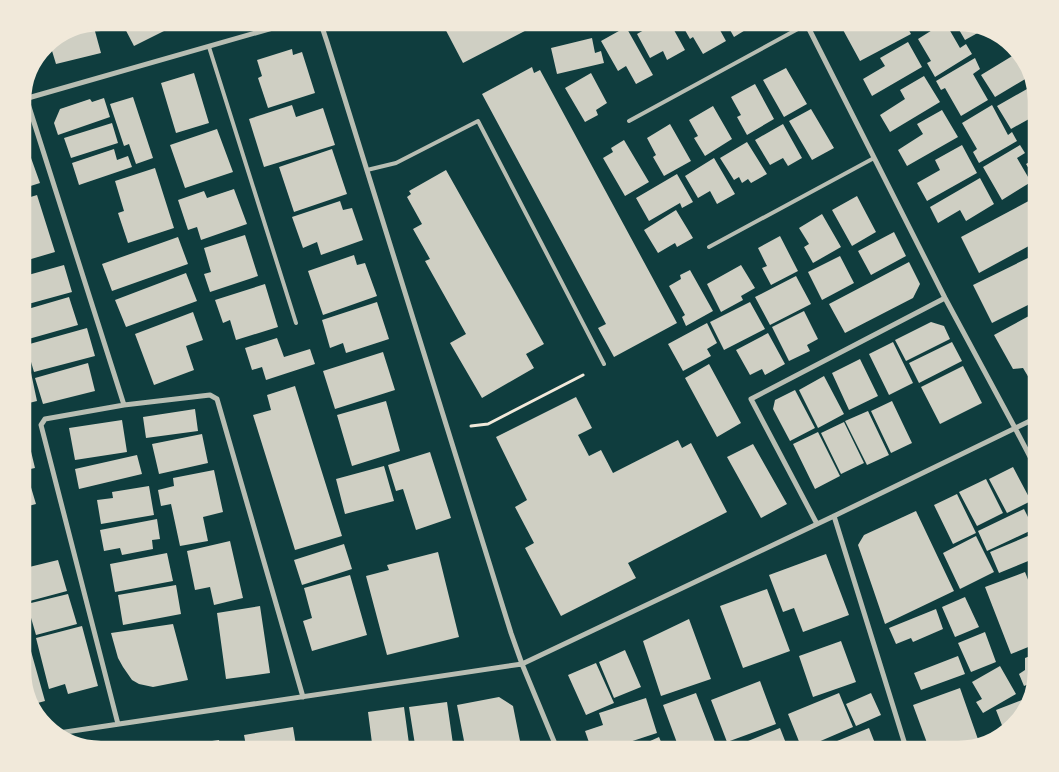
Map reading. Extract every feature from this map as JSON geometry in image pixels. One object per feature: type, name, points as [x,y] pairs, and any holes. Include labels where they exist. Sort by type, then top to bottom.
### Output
[{"type":"street","points":[[30,97],[266,30]]},
{"type":"street","points":[[323,30],[522,664],[554,742]]},
{"type":"street","points":[[810,30],[945,298],[1029,455]]},
{"type":"street","points":[[30,117],[124,405]]},
{"type":"street","points":[[817,524],[751,400],[945,298]]},
{"type":"street","points":[[118,724],[41,425],[45,419],[124,405],[210,395],[218,399],[303,697]]},
{"type":"street","points":[[66,732],[522,664],[1029,421]]},
{"type":"street","points":[[834,516],[904,742]]},
{"type":"lane","points":[[629,121],[793,30]]},
{"type":"lane","points":[[209,47],[296,323]]},
{"type":"lane","points":[[367,170],[396,163],[478,121],[604,364]]},
{"type":"lane","points":[[709,247],[874,158]]},
{"type":"path","points":[[448,430],[488,424],[604,364]]},
{"type":"building","points":[[95,30],[101,53],[56,64],[52,50],[54,48],[78,34]]},
{"type":"building","points":[[126,30],[166,30],[134,46]]},
{"type":"building","points":[[446,30],[527,30],[463,63]]},
{"type":"building","points":[[621,30],[628,30],[653,75],[636,84],[626,66],[618,71],[601,41]]},
{"type":"building","points":[[644,30],[674,30],[685,50],[667,60],[663,51],[650,58],[637,34]]},
{"type":"building","points":[[685,30],[720,30],[726,41],[703,54],[693,37],[690,39]]},
{"type":"building","points":[[730,30],[745,30],[734,37]]},
{"type":"building","points":[[843,30],[909,30],[911,34],[860,61]]},
{"type":"building","points":[[932,30],[950,30],[960,48],[966,44],[972,54],[935,77],[927,63],[931,61],[918,39]]},
{"type":"building","points":[[959,30],[978,33],[965,40]]},
{"type":"building","points":[[592,38],[595,53],[601,51],[604,63],[557,74],[551,48]]},
{"type":"building","points":[[908,42],[922,67],[872,96],[863,79],[885,66],[880,58]]},
{"type":"building","points":[[292,49],[293,55],[302,52],[315,93],[268,108],[258,78],[262,76],[257,60]]},
{"type":"building","points":[[1012,56],[1025,79],[995,97],[981,75]]},
{"type":"building","points":[[975,58],[980,69],[973,74],[988,100],[961,116],[945,88],[941,90],[936,81]]},
{"type":"building","points":[[532,67],[534,73],[540,70],[677,323],[614,357],[598,328],[606,324],[482,94]]},
{"type":"building","points":[[786,68],[807,104],[784,117],[763,80]]},
{"type":"building","points":[[194,73],[209,123],[176,133],[161,83]]},
{"type":"building","points":[[591,73],[607,103],[596,110],[598,115],[585,122],[565,88]]},
{"type":"building","points":[[924,76],[940,102],[890,132],[880,115],[905,99],[900,90]]},
{"type":"building","points":[[755,84],[774,119],[747,135],[737,117],[741,115],[731,97]]},
{"type":"building","points":[[1028,88],[1029,119],[1011,129],[997,106]]},
{"type":"building","points":[[133,97],[153,158],[136,164],[129,144],[124,146],[110,104]]},
{"type":"building","points":[[104,98],[110,117],[58,135],[54,123],[60,109],[90,99],[92,102]]},
{"type":"building","points":[[292,105],[296,117],[323,108],[335,145],[264,167],[249,119]]},
{"type":"building","points":[[992,105],[1008,135],[1012,132],[1017,141],[979,163],[973,152],[977,149],[962,123]]},
{"type":"building","points":[[713,106],[732,139],[705,156],[694,138],[698,136],[689,120]]},
{"type":"building","points":[[811,109],[834,148],[812,160],[789,121]]},
{"type":"building","points":[[942,110],[958,137],[907,166],[898,150],[923,134],[917,124]]},
{"type":"building","points":[[112,123],[118,143],[71,158],[64,138]]},
{"type":"building","points":[[670,124],[691,161],[664,176],[653,157],[656,155],[647,138]]},
{"type":"building","points":[[783,124],[802,158],[788,166],[783,158],[770,165],[755,140]]},
{"type":"building","points":[[217,129],[233,172],[185,188],[170,145]]},
{"type":"building","points":[[624,140],[649,182],[625,196],[603,158],[613,152],[611,148]]},
{"type":"building","points":[[747,142],[767,174],[751,183],[748,179],[742,183],[739,177],[734,180],[720,158]]},
{"type":"building","points":[[962,145],[977,173],[927,201],[917,183],[940,170],[935,160]]},
{"type":"building","points":[[1020,145],[1025,153],[1017,158],[1029,179],[1029,183],[1002,200],[983,167]]},
{"type":"building","points":[[114,149],[117,160],[128,156],[132,167],[79,185],[72,163]]},
{"type":"building","points":[[332,149],[347,194],[294,212],[279,167]]},
{"type":"building","points":[[30,155],[40,183],[30,186]]},
{"type":"building","points":[[714,158],[735,194],[717,204],[710,191],[698,198],[685,176]]},
{"type":"building","points":[[155,168],[174,228],[128,243],[118,213],[124,211],[115,181]]},
{"type":"building","points":[[446,170],[544,344],[526,354],[534,368],[482,398],[450,343],[466,334],[425,261],[430,259],[413,229],[422,224],[407,197],[411,194],[409,191]]},
{"type":"building","points":[[677,174],[693,202],[682,208],[680,203],[649,221],[636,198]]},
{"type":"building","points":[[980,178],[994,204],[966,221],[960,210],[938,223],[930,207]]},
{"type":"building","points":[[234,189],[247,224],[201,240],[197,227],[188,230],[178,200],[204,191],[207,198]]},
{"type":"building","points":[[37,195],[55,252],[30,259],[30,197]]},
{"type":"building","points":[[857,196],[876,232],[852,246],[832,210]]},
{"type":"building","points":[[340,201],[343,210],[352,208],[363,240],[321,255],[317,242],[303,248],[292,217]]},
{"type":"building","points":[[1029,201],[1029,246],[979,273],[961,237]]},
{"type":"building","points":[[676,210],[693,238],[677,247],[675,243],[658,253],[644,230]]},
{"type":"building","points":[[822,214],[841,247],[813,263],[804,247],[809,244],[799,228]]},
{"type":"building","points":[[894,232],[906,256],[871,275],[858,251]]},
{"type":"building","points":[[245,235],[258,276],[210,292],[204,274],[211,272],[204,248]]},
{"type":"building","points":[[780,236],[798,271],[771,285],[762,268],[767,266],[758,248]]},
{"type":"building","points":[[178,237],[188,264],[112,291],[102,264]]},
{"type":"building","points":[[354,255],[357,265],[365,263],[377,296],[323,315],[308,271]]},
{"type":"building","points":[[840,256],[854,283],[822,300],[808,272]]},
{"type":"building","points":[[1029,257],[1029,304],[992,323],[973,285]]},
{"type":"building","points":[[909,262],[920,284],[913,298],[845,333],[829,304]]},
{"type":"building","points":[[64,265],[72,292],[30,304],[30,274]]},
{"type":"building","points":[[741,265],[755,288],[741,296],[743,300],[721,312],[707,284]]},
{"type":"building","points":[[690,270],[713,311],[686,326],[682,317],[685,315],[669,286],[681,279],[680,275]]},
{"type":"building","points":[[186,273],[197,301],[126,327],[115,300]]},
{"type":"building","points":[[796,276],[811,304],[770,325],[755,297]]},
{"type":"building","points":[[265,284],[278,327],[236,340],[230,320],[223,323],[215,300]]},
{"type":"building","points":[[69,297],[78,325],[30,339],[30,308]]},
{"type":"building","points":[[377,302],[389,339],[346,353],[343,343],[330,348],[322,320]]},
{"type":"building","points":[[750,302],[765,329],[724,350],[710,322]]},
{"type":"building","points":[[804,311],[818,339],[807,345],[810,351],[789,361],[772,327]]},
{"type":"building","points":[[193,312],[203,340],[186,346],[194,370],[154,385],[135,334]]},
{"type":"building","points":[[1029,316],[1029,378],[1023,368],[1013,369],[994,335]]},
{"type":"building","points":[[931,322],[944,326],[950,339],[906,361],[895,340]]},
{"type":"building","points":[[707,323],[717,343],[707,349],[711,356],[683,371],[668,344]]},
{"type":"building","points":[[87,328],[95,356],[34,372],[30,358],[30,344]]},
{"type":"building","points":[[768,333],[785,364],[765,375],[762,369],[750,375],[736,350]]},
{"type":"building","points":[[277,338],[284,357],[310,349],[315,364],[266,380],[262,367],[252,370],[245,348]]},
{"type":"building","points":[[893,342],[913,383],[889,395],[869,354]]},
{"type":"building","points":[[952,342],[962,361],[919,383],[909,363]]},
{"type":"building","points":[[383,352],[395,390],[335,409],[323,371]]},
{"type":"building","points":[[860,359],[878,396],[849,410],[832,373]]},
{"type":"building","points":[[88,363],[95,391],[43,404],[35,378]]},
{"type":"building","points":[[709,364],[741,423],[717,437],[685,378]]},
{"type":"building","points":[[963,366],[982,403],[940,424],[921,387]]},
{"type":"building","points":[[30,368],[37,401],[30,403]]},
{"type":"building","points":[[824,376],[844,414],[818,428],[799,390]]},
{"type":"building","points":[[295,386],[342,536],[295,550],[253,415],[271,410],[267,395]]},
{"type":"building","points":[[795,390],[815,428],[790,441],[773,409],[775,400]]},
{"type":"building","points":[[576,397],[592,428],[578,435],[589,456],[601,450],[613,473],[678,440],[682,448],[691,443],[727,512],[628,563],[636,578],[561,616],[525,548],[534,543],[515,507],[527,500],[496,437]]},
{"type":"building","points":[[386,401],[400,451],[352,466],[337,415]]},
{"type":"building","points":[[892,401],[912,443],[891,453],[871,411]]},
{"type":"building","points":[[195,409],[198,431],[146,438],[143,417]]},
{"type":"building","points":[[868,411],[889,455],[867,465],[845,421]]},
{"type":"building","points":[[122,420],[127,452],[75,460],[69,428]]},
{"type":"building","points":[[844,422],[864,463],[841,474],[821,433]]},
{"type":"building","points":[[818,432],[840,476],[815,489],[793,444]]},
{"type":"building","points":[[202,434],[208,463],[159,474],[152,444]]},
{"type":"building","points":[[753,444],[787,504],[761,518],[727,457]]},
{"type":"building","points":[[30,447],[35,468],[30,469]]},
{"type":"building","points":[[430,452],[451,518],[416,530],[403,489],[396,491],[388,465]]},
{"type":"building","points":[[137,455],[142,474],[79,489],[75,469]]},
{"type":"building","points":[[384,466],[394,501],[345,514],[336,479]]},
{"type":"building","points":[[1013,467],[1029,497],[1029,502],[1007,513],[989,479]]},
{"type":"building","points":[[214,470],[223,512],[203,517],[208,541],[180,546],[171,504],[161,506],[158,490],[174,486],[173,478]]},
{"type":"building","points":[[986,479],[1003,513],[977,526],[959,492]]},
{"type":"building","points":[[30,484],[36,504],[30,506]]},
{"type":"building","points":[[149,486],[154,515],[101,524],[97,500],[113,498],[112,492]]},
{"type":"building","points":[[957,494],[976,533],[953,544],[934,505]]},
{"type":"building","points":[[1024,509],[1029,519],[1029,531],[987,551],[978,531]]},
{"type":"building","points":[[916,511],[954,591],[885,624],[858,545],[864,535]]},
{"type":"building","points":[[157,519],[160,539],[152,540],[153,549],[122,555],[120,548],[104,551],[100,530]]},
{"type":"building","points":[[976,536],[994,572],[960,589],[943,553]]},
{"type":"building","points":[[1029,536],[1029,561],[999,573],[990,552]]},
{"type":"building","points":[[230,541],[243,598],[214,605],[210,587],[195,590],[187,551]]},
{"type":"building","points":[[344,544],[352,569],[302,585],[294,560]]},
{"type":"building","points":[[438,552],[459,637],[387,655],[366,576],[389,570],[387,565]]},
{"type":"building","points":[[167,553],[173,581],[115,592],[110,564]]},
{"type":"building","points":[[826,554],[849,615],[803,632],[794,608],[783,612],[769,575]]},
{"type":"building","points":[[58,560],[67,591],[30,601],[30,567]]},
{"type":"building","points":[[1025,572],[1029,582],[1029,647],[1011,654],[985,587]]},
{"type":"building","points":[[350,575],[367,635],[312,651],[303,621],[312,618],[304,588]]},
{"type":"building","points":[[176,585],[181,614],[123,625],[118,595]]},
{"type":"building","points":[[767,589],[790,651],[743,668],[720,606]]},
{"type":"building","points":[[68,594],[77,624],[36,635],[30,614],[30,603]]},
{"type":"building","points":[[965,597],[979,627],[955,637],[942,607]]},
{"type":"building","points":[[260,606],[270,673],[226,679],[217,613]]},
{"type":"building","points":[[936,609],[943,629],[913,642],[911,638],[896,644],[889,628]]},
{"type":"building","points":[[689,619],[711,679],[661,696],[643,641]]},
{"type":"building","points":[[173,624],[188,680],[153,687],[139,684],[132,680],[118,658],[111,633]]},
{"type":"building","points":[[82,626],[98,686],[68,694],[65,684],[49,689],[36,638]]},
{"type":"building","points":[[985,632],[996,662],[971,672],[958,643]]},
{"type":"building","points":[[841,641],[856,682],[813,697],[799,656]]},
{"type":"building","points":[[30,648],[45,701],[38,703],[31,685]]},
{"type":"building","points":[[625,650],[641,687],[614,698],[599,662]]},
{"type":"building","points":[[958,656],[965,674],[921,690],[914,673]]},
{"type":"building","points":[[1029,656],[1029,671],[1028,684],[1024,686],[1019,674],[1025,670],[1025,658]]},
{"type":"building","points":[[596,663],[614,703],[586,715],[568,675]]},
{"type":"building","points":[[1000,666],[1016,694],[983,713],[976,702],[982,699],[972,682]]},
{"type":"building","points":[[760,681],[776,724],[727,742],[711,700]]},
{"type":"building","points":[[960,688],[978,739],[958,742],[927,742],[913,705]]},
{"type":"building","points":[[696,693],[715,742],[677,742],[663,705]]},
{"type":"building","points":[[839,693],[853,727],[818,742],[799,742],[788,714]]},
{"type":"building","points":[[871,693],[881,715],[856,726],[846,704]]},
{"type":"building","points":[[499,697],[513,706],[520,742],[464,742],[457,705]]},
{"type":"building","points":[[646,698],[657,733],[630,742],[589,742],[585,731],[603,725],[599,713]]},
{"type":"building","points":[[1022,701],[1014,714],[1002,726],[996,710]]},
{"type":"building","points":[[447,702],[453,742],[415,742],[409,707]]},
{"type":"building","points":[[404,707],[409,742],[372,742],[368,712]]},
{"type":"building","points":[[293,727],[296,742],[245,742],[244,735]]},
{"type":"building","points":[[780,728],[785,742],[748,742]]},
{"type":"building","points":[[869,728],[874,742],[835,742]]},
{"type":"building","points":[[659,737],[661,742],[648,742]]}]
